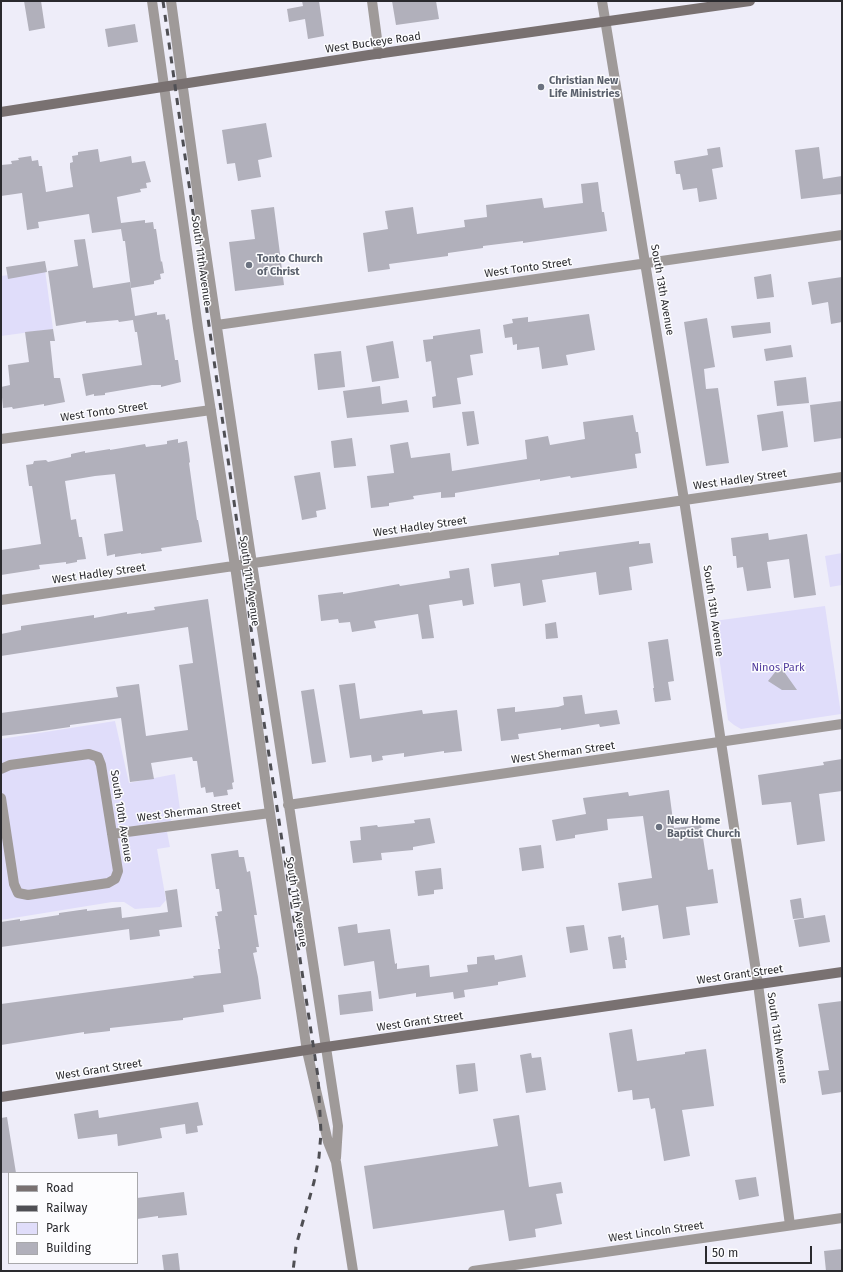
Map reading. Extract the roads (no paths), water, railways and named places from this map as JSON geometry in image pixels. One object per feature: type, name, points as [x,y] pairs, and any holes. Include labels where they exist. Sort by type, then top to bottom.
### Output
[{"type":"main road","name":"West Buckeye Road","points":[[1,112],[379,54],[750,1]]},
{"type":"main road","name":"West Grant Street","points":[[1,1097],[308,1051],[326,1047],[842,972]]},
{"type":"street","name":"South 11th Avenue","points":[[152,1],[270,813],[308,1051],[328,1142],[336,1162]]},
{"type":"street","name":"South 11th Avenue","points":[[171,1],[216,325],[338,1126],[336,1162],[353,1271]]},
{"type":"street","points":[[372,1],[379,54]]},
{"type":"street","name":"South 13th Avenue","points":[[602,1],[684,500],[758,984],[790,1225]]},
{"type":"street","name":"West Tonto Street","points":[[216,325],[842,235]]},
{"type":"street","name":"West Tonto Street","points":[[1,439],[211,410]]},
{"type":"street","name":"West Hadley Street","points":[[1,600],[842,477]]},
{"type":"street","name":"West Sherman Street","points":[[288,805],[842,724]]},
{"type":"street","name":"South 10th Avenue","points":[[1,769],[10,765],[89,754],[98,757],[101,765],[118,871],[115,879],[108,883],[28,895],[18,893],[14,884],[5,850]]},
{"type":"street","points":[[1,798],[5,850]]},
{"type":"street","name":"West Sherman Street","points":[[112,834],[270,813]]},
{"type":"street","name":"West Lincoln Street","points":[[473,1271],[842,1218]]},
{"type":"railway","points":[[163,1],[243,565],[258,683],[318,1077],[321,1133],[319,1157],[314,1182],[296,1246],[293,1271]]},
{"type":"place","name":"Christian New Life Ministries","points":[[541,87]]},
{"type":"place","name":"Tonto Church of Christ","points":[[249,265]]},
{"type":"place","name":"New Home Baptist Church","points":[[659,827]]},
{"type":"park label","name":"Ninos Park","points":[[778,668]]}]
